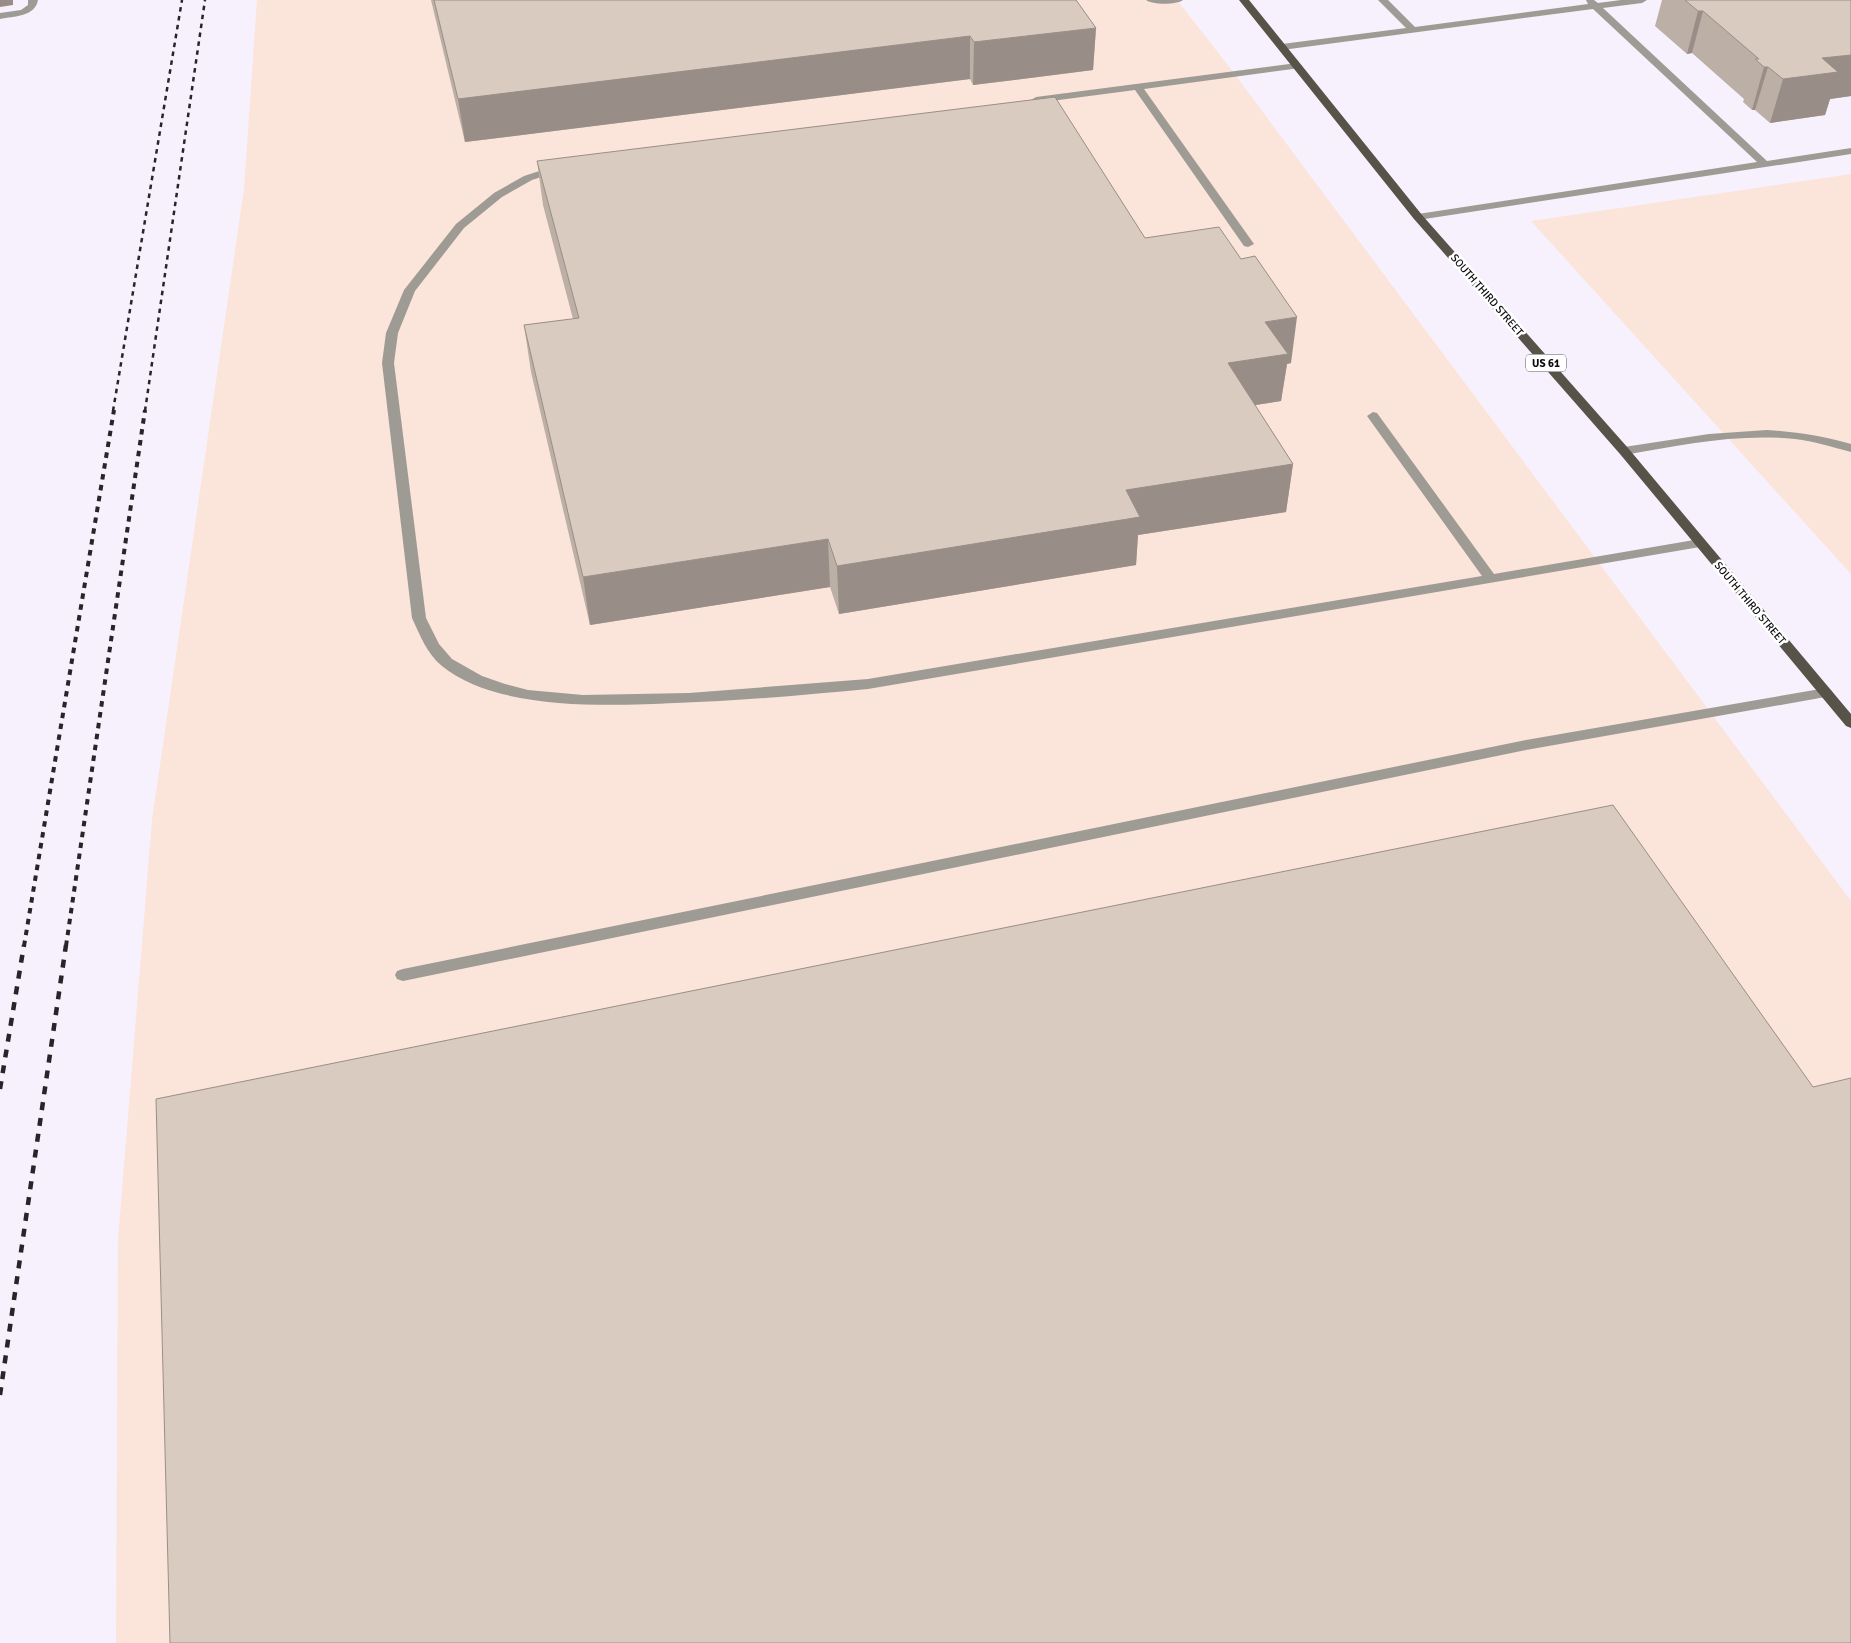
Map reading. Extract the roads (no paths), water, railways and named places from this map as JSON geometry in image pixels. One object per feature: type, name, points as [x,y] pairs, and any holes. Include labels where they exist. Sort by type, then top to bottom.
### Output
[{"type":"main road","name":"SOUTH THIRD STREET","points":[[1244,0],[1418,217],[1624,451],[1851,723]]},
{"type":"lane","points":[[0,16],[24,12],[32,6],[33,0]]},
{"type":"lane","points":[[1151,0],[1178,0]]},
{"type":"lane","points":[[1383,0],[1412,29]]},
{"type":"lane","points":[[1282,47],[1592,3],[1642,0]]},
{"type":"lane","points":[[1592,3],[1765,164]]},
{"type":"lane","points":[[1026,102],[1298,66]]},
{"type":"lane","points":[[1138,87],[1248,244]]},
{"type":"lane","points":[[1418,217],[1851,151]]},
{"type":"lane","points":[[566,166],[548,170],[528,178],[498,194],[460,226],[410,290],[392,333],[391,340],[388,363],[419,618],[429,643],[452,666],[496,687],[559,698],[619,701],[736,697],[868,684],[1700,544]]},
{"type":"lane","points":[[1373,416],[1491,579]]},
{"type":"lane","points":[[1624,451],[1711,437],[1778,434],[1807,437],[1851,448]]},
{"type":"lane","points":[[403,974],[1526,745],[1826,693]]},
{"type":"railway","points":[[113,411],[182,0]]},
{"type":"railway","points":[[145,411],[205,0]]},
{"type":"railway","points":[[24,946],[114,410]]},
{"type":"railway","points":[[66,946],[145,410]]},
{"type":"railway","points":[[0,1089],[24,945]]},
{"type":"railway","points":[[0,1395],[66,945]]}]
